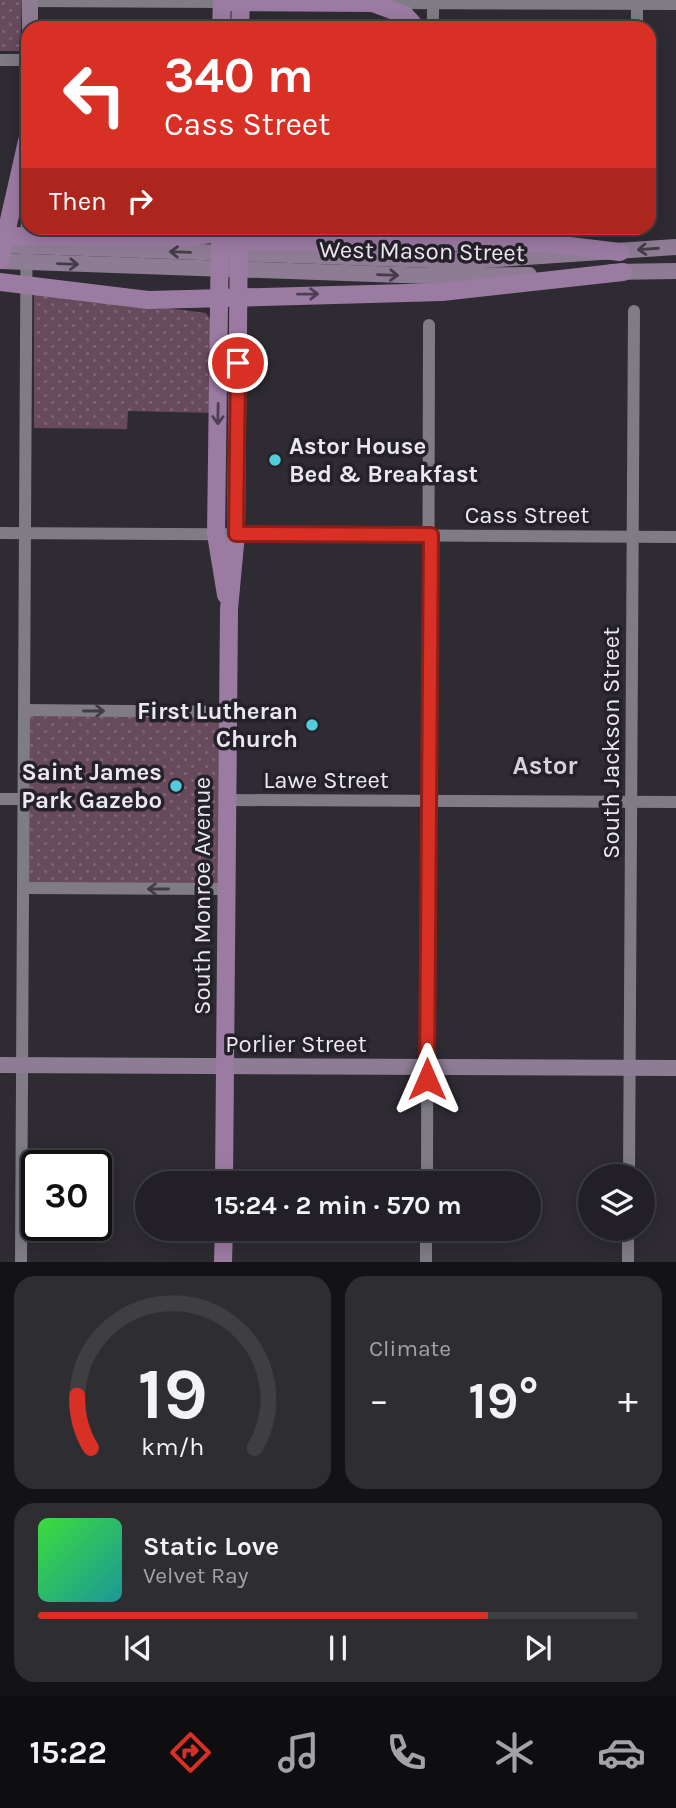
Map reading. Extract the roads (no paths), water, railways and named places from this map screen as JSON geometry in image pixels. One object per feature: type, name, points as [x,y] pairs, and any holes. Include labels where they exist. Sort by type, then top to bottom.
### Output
[{"type":"main road","points":[[30,0],[30,21]]},
{"type":"main road","points":[[221,21],[222,1],[373,3],[405,15],[411,21]]},
{"type":"main road","points":[[240,21],[241,1]]},
{"type":"main road","points":[[0,260],[21,167]]},
{"type":"main road","points":[[0,236],[203,235]]},
{"type":"main road","name":"South Monroe Avenue","points":[[220,235],[216,534],[229,609]]},
{"type":"main road","name":"South Monroe Avenue","points":[[224,1171],[229,609],[236,534],[239,235]]},
{"type":"main road","points":[[256,235],[359,241],[544,243],[621,251]]},
{"type":"main road","points":[[303,235],[359,241]]},
{"type":"main road","name":"West Mason Street","points":[[0,245],[486,277],[676,271]]},
{"type":"main road","name":"West Mason Street","points":[[0,260],[297,264],[482,260],[676,247]]},
{"type":"main road","points":[[0,282],[148,299],[482,289],[623,272]]},
{"type":"main road","name":"Porlier Street","points":[[0,1065],[676,1068]]},
{"type":"main road","points":[[223,1262],[224,1241]]},
{"type":"street","points":[[30,0],[222,1]]},
{"type":"street","points":[[373,3],[433,1],[676,4]]},
{"type":"street","points":[[433,1],[433,21]]},
{"type":"street","points":[[637,2],[637,21]]},
{"type":"street","points":[[0,60],[21,60]]},
{"type":"street","points":[[22,1262],[27,235]]},
{"type":"street","name":"South Jackson Street","points":[[629,1164],[634,311]]},
{"type":"street","points":[[426,1171],[431,535],[429,326]]},
{"type":"street","name":"Cass Street","points":[[0,533],[676,537]]},
{"type":"street","points":[[26,710],[228,712]]},
{"type":"street","points":[[0,799],[25,799]]},
{"type":"street","name":"Lawe Street","points":[[227,800],[676,802]]},
{"type":"street","points":[[24,888],[226,889]]},
{"type":"street","points":[[426,1241],[426,1262]]},
{"type":"street","points":[[628,1241],[628,1262]]},
{"type":"place","name":"Astor House Bed & Breakfast","points":[[275,460]]},
{"type":"place","name":"First Lutheran Church","points":[[312,725]]},
{"type":"place","name":"Saint James Park Gazebo","points":[[176,786]]},
{"type":"district","name":"Astor","points":[[545,765]]}]
